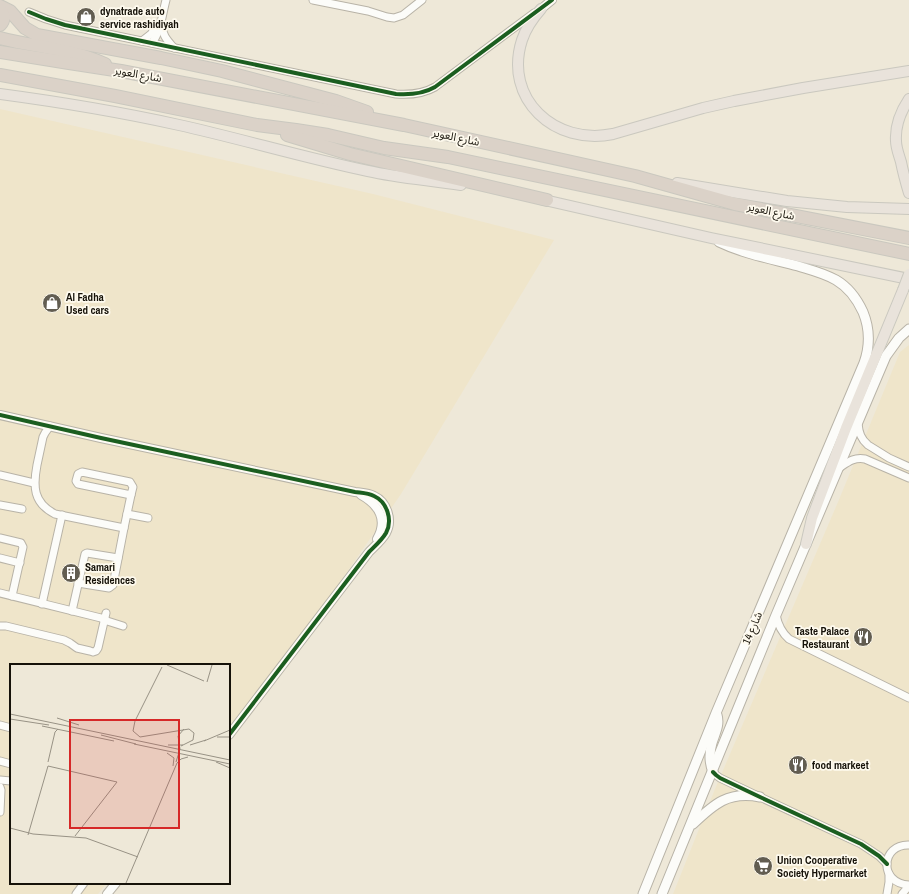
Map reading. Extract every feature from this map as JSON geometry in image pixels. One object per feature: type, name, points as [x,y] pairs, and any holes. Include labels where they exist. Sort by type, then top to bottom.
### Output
[{"type":"highway","points":[[0,6],[10,11],[25,28],[37,35],[161,58],[240,76],[336,101],[404,125]]},
{"type":"highway","points":[[0,10],[4,18],[0,25]]},
{"type":"highway","points":[[0,38],[79,54],[93,58],[121,71]]},
{"type":"highway","name":"شارع العوير","points":[[0,52],[121,71],[404,125],[635,176],[735,204],[909,238]]},
{"type":"highway","name":"شارع العوير","points":[[0,75],[115,96],[257,125],[322,134],[384,148],[448,157],[909,254]]},
{"type":"highway","points":[[257,125],[350,154],[547,200]]},
{"type":"main road","points":[[541,9],[530,23],[522,41],[518,64],[522,86],[532,107],[542,118],[556,127],[583,136],[598,137],[613,134],[703,108],[768,94],[909,71]]},
{"type":"main road","points":[[0,94],[77,105],[179,125],[369,171],[547,200],[711,238],[909,279]]},
{"type":"main road","points":[[909,99],[899,119],[896,141],[909,192]]},
{"type":"main road","points":[[635,176],[787,201],[847,207],[909,209]]},
{"type":"main road","name":"شارع 14","points":[[643,894],[716,713],[864,363],[869,342],[868,328],[858,301],[842,285],[830,276],[744,252],[711,238]]},
{"type":"main road","points":[[806,544],[812,518],[846,428],[909,274]]},
{"type":"main road","name":"شارع 14","points":[[662,894],[776,615],[840,468],[886,356],[899,338],[909,329]]},
{"type":"main road","points":[[713,772],[710,762],[710,753],[718,725],[716,713]]},
{"type":"main road","points":[[690,826],[721,801],[736,796],[752,796],[760,798]]},
{"type":"street","points":[[152,43],[158,34],[166,0]]},
{"type":"street","points":[[313,0],[368,11],[390,18],[403,15],[421,1]]},
{"type":"street","points":[[29,12],[65,25],[406,95],[423,92],[435,87],[552,0]]},
{"type":"street","points":[[142,41],[155,29],[162,14]]},
{"type":"street","points":[[162,14],[163,34],[174,48]]},
{"type":"street","points":[[0,415],[364,493],[373,496],[384,505],[388,511],[389,518],[386,532],[230,734]]},
{"type":"street","points":[[40,423],[43,437]]},
{"type":"street","points":[[858,424],[862,440],[868,446],[909,467]]},
{"type":"street","points":[[50,426],[43,437],[34,483],[37,496],[44,507],[55,514],[124,528]]},
{"type":"street","points":[[873,463],[874,458],[879,456],[902,466],[909,467]]},
{"type":"street","points":[[840,468],[851,460],[858,458],[865,459],[909,478]]},
{"type":"street","points":[[78,582],[110,588],[113,585],[133,487],[130,482],[82,472],[78,474],[76,481],[78,484],[131,495]]},
{"type":"street","points":[[0,475],[34,483]]},
{"type":"street","points":[[0,505],[22,509]]},
{"type":"street","points":[[127,514],[148,518]]},
{"type":"street","points":[[42,604],[62,515]]},
{"type":"street","points":[[0,538],[23,544],[12,596]]},
{"type":"street","points":[[72,611],[83,557],[86,554],[118,558]]},
{"type":"street","points":[[0,558],[20,563]]},
{"type":"street","points":[[0,593],[72,611],[105,617],[123,626]]},
{"type":"street","points":[[776,615],[781,631],[789,639],[909,698]]},
{"type":"street","points":[[0,626],[6,626],[64,640],[70,642],[76,648],[93,652],[98,648],[105,617]]},
{"type":"street","points":[[0,725],[10,728]]},
{"type":"street","points":[[0,761],[10,764]]},
{"type":"street","points":[[713,772],[720,778],[760,798],[861,844],[879,856],[887,864]]},
{"type":"street","points":[[0,780],[10,781]]},
{"type":"street","points":[[0,787],[0,812]]},
{"type":"street","points":[[887,894],[889,882],[887,864],[888,857],[892,851],[908,843]]},
{"type":"street","points":[[889,873],[892,879],[897,883],[909,886]]},
{"type":"street","points":[[76,894],[83,884]]},
{"type":"street","points":[[107,894],[115,884]]},
{"type":"street","points":[[902,894],[909,886]]},
{"type":"shaded area","points":[[0,109],[373,194],[554,240],[401,494],[318,614],[230,727],[230,664],[10,664],[10,884],[106,884],[98,894],[0,894]]},
{"type":"shaded area","points":[[909,345],[909,894],[673,894],[715,789],[838,502],[900,352]]},
{"type":"cycle path","points":[[29,12],[65,25],[396,94],[416,94],[435,87],[552,0]]},
{"type":"cycle path","points":[[0,415],[101,438],[367,494],[374,496],[382,502],[388,512],[389,517],[386,533],[369,552],[230,734]]},
{"type":"cycle path","points":[[713,772],[720,778],[861,844],[879,856],[887,864]]},
{"type":"place","name":"dynatrade auto service rashidiyah","points":[[86,17]]},
{"type":"place","name":"Al Fadha Used cars","points":[[52,303]]},
{"type":"place","name":"Samari Residences","points":[[71,573]]},
{"type":"place","name":"Taste Palace Restaurant","points":[[863,637]]},
{"type":"place","name":"food markeet","points":[[798,765]]},
{"type":"place","name":"Union Cooperative Society Hypermarket","points":[[763,866]]}]
